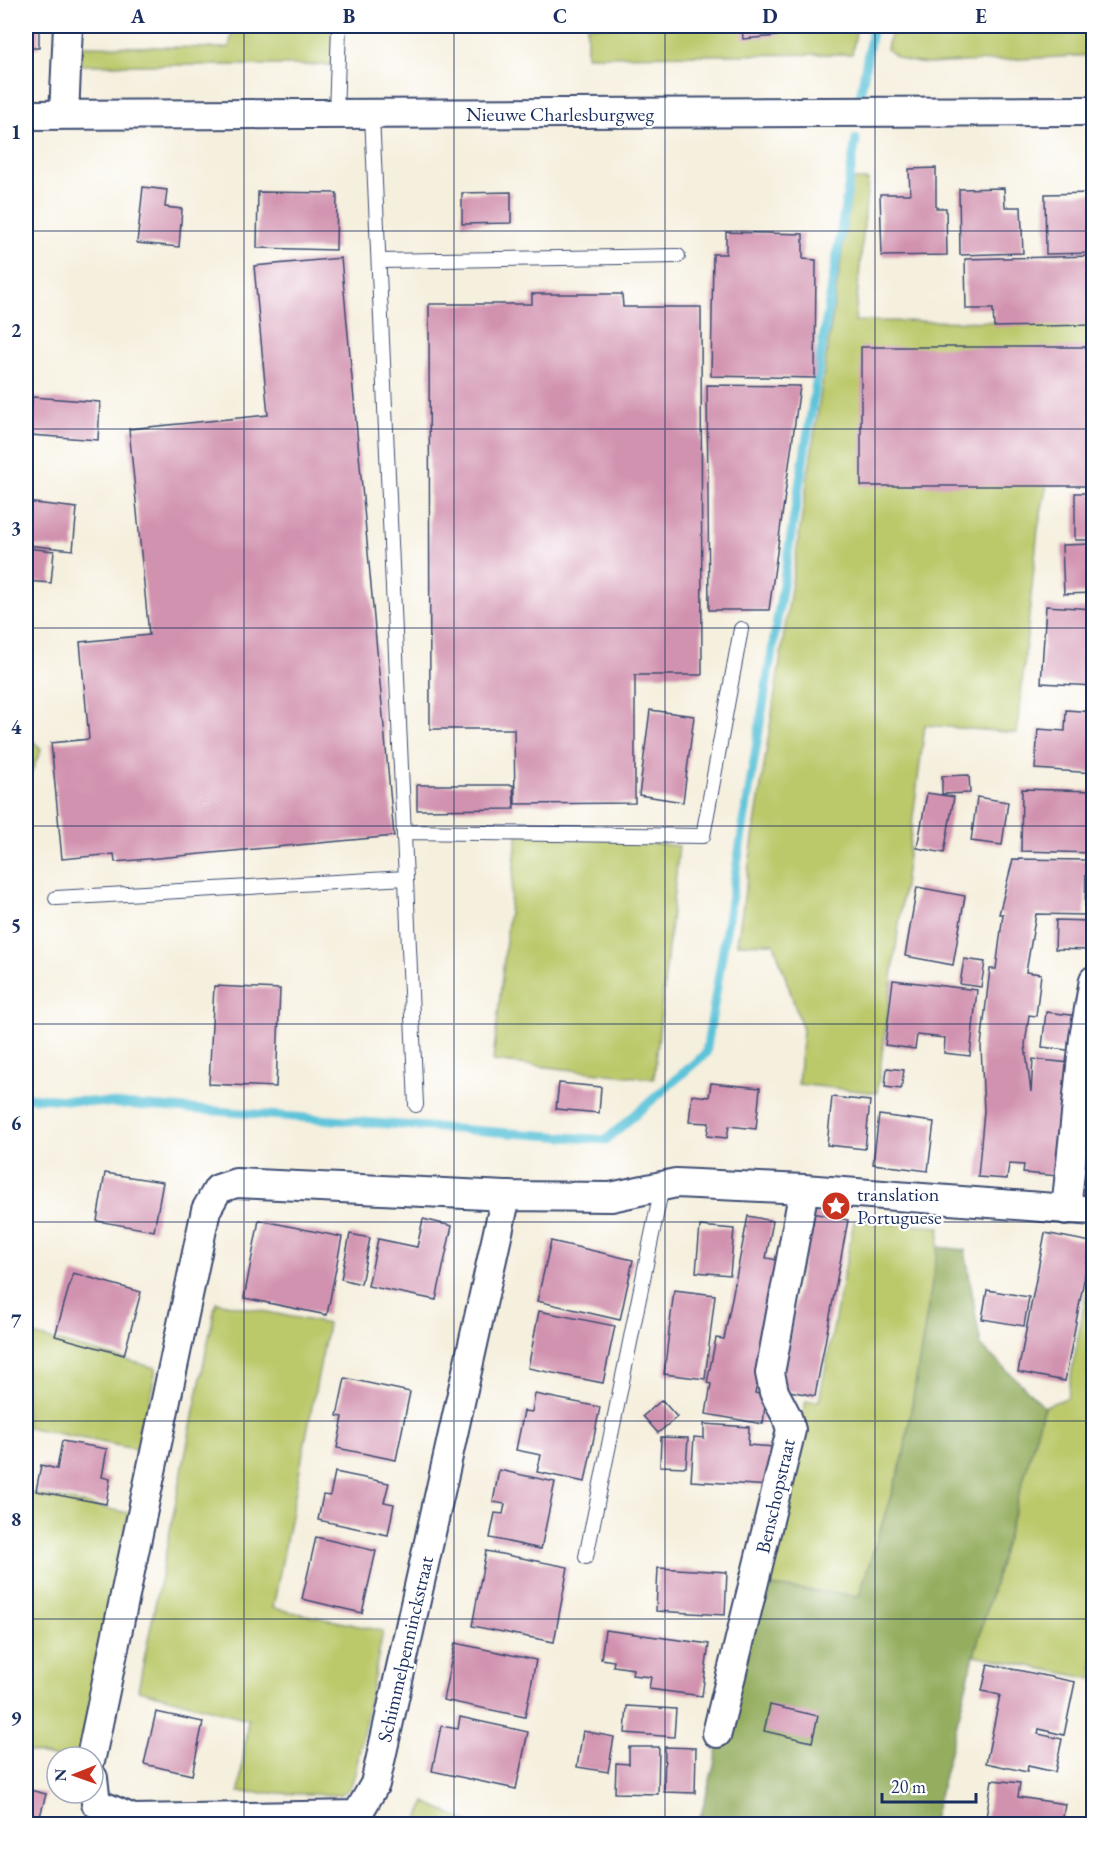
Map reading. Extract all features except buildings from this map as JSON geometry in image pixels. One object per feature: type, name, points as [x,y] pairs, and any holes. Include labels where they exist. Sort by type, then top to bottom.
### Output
[{"type":"street","points":[[64,115],[68,26]]},
{"type":"street","name":"Nieuwe Charlesburgweg","points":[[26,115],[336,104],[372,115],[1094,111]]},
{"type":"street","points":[[94,1745],[206,1210],[218,1189],[236,1183],[506,1196],[611,1197],[676,1183],[804,1189],[1080,1211],[1084,1038],[1094,980]]},
{"type":"street","name":"Benschopstraat","points":[[717,1733],[791,1430],[774,1392],[770,1373],[804,1189]]},
{"type":"street","name":"Schimmelpenninckstraat","points":[[101,1805],[133,1819],[357,1815],[375,1784],[506,1196]]},
{"type":"lane","points":[[336,104],[337,57],[341,27]]},
{"type":"lane","points":[[372,115],[416,1105]]},
{"type":"lane","points":[[379,261],[678,256]]},
{"type":"lane","points":[[404,832],[703,836],[741,629]]},
{"type":"lane","points":[[56,898],[406,878]]},
{"type":"lane","points":[[586,1557],[662,1186]]},
{"type":"green space","points":[[233,26],[333,26],[333,65],[80,65],[81,46],[229,48]]},
{"type":"green space","points":[[587,26],[857,26],[852,54],[587,56]]},
{"type":"green space","points":[[896,26],[1093,26],[1093,55],[916,63],[901,59],[887,49],[889,38]]},
{"type":"green space","points":[[853,180],[868,180],[855,321],[1093,322],[1093,474],[1049,474],[1038,528],[1017,733],[925,725],[877,1093],[798,1084],[803,1030],[774,943],[737,944]]},
{"type":"green space","points":[[26,733],[41,750],[26,785]]},
{"type":"green space","points":[[518,829],[679,846],[654,1079],[493,1061]]},
{"type":"green space","points":[[854,1221],[940,1227],[903,1458],[859,1596],[761,1585],[806,1401],[819,1401]]},
{"type":"green space","points":[[938,1247],[965,1250],[981,1346],[1044,1406],[974,1655],[932,1824],[693,1824],[701,1815],[761,1585],[859,1596],[903,1458]]},
{"type":"green space","points":[[1093,1255],[1093,1679],[974,1655],[1044,1406],[1067,1398]]},
{"type":"green space","points":[[216,1302],[328,1324],[273,1608],[383,1631],[355,1774],[350,1788],[340,1795],[239,1792],[248,1719],[138,1690]]},
{"type":"green space","points":[[26,1333],[156,1368],[140,1450],[26,1427]]},
{"type":"green space","points":[[26,1492],[129,1513],[81,1745],[45,1745],[45,1755],[26,1751]]},
{"type":"green space","points":[[425,1802],[473,1824],[416,1824]]},
{"type":"waterway","points":[[859,102],[873,26]]},
{"type":"waterway","points":[[26,1097],[606,1140],[706,1053],[856,139]]},
{"type":"place","name":"translation Portuguese","points":[[836,1206]]}]
